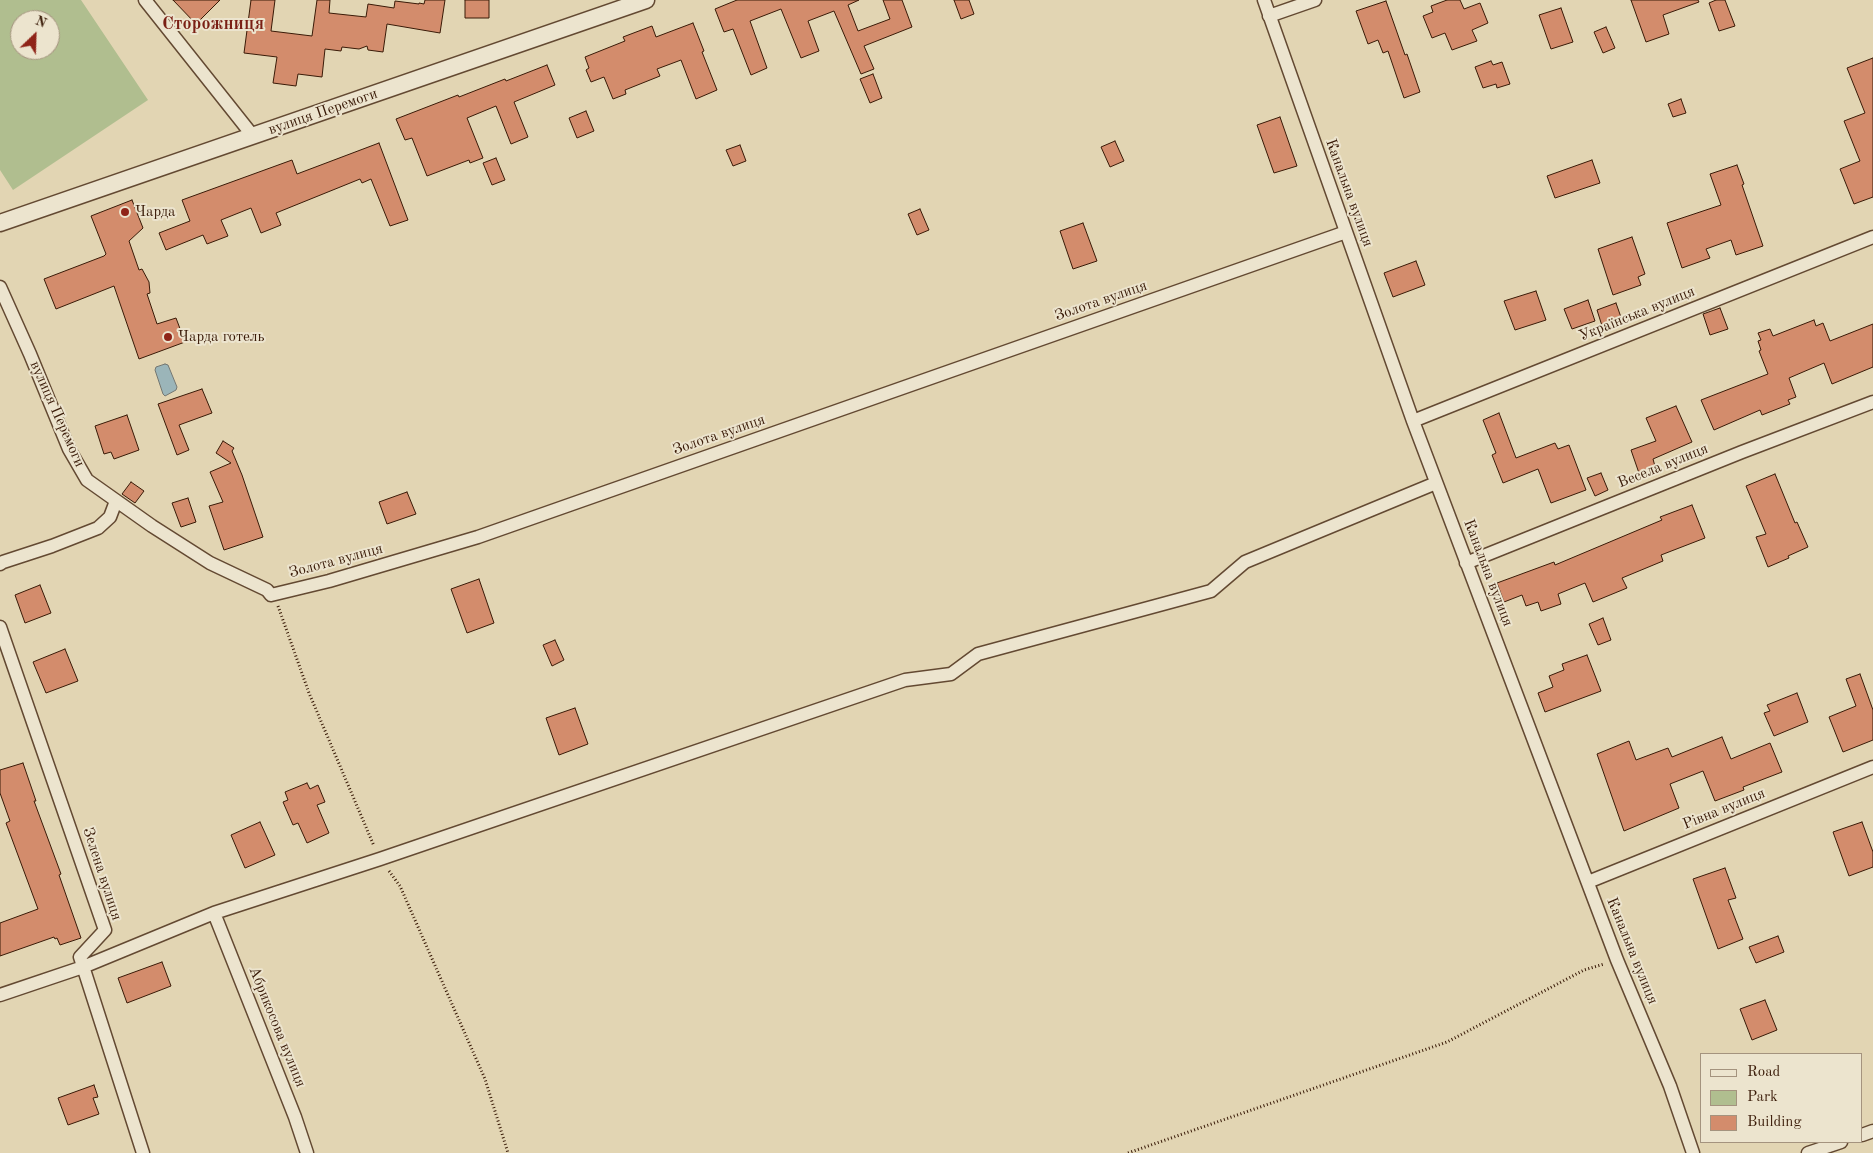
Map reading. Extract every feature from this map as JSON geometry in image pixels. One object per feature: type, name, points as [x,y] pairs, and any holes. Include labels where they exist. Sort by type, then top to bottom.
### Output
[{"type":"street","points":[[145,0],[253,136]]},
{"type":"street","name":"вулиця Перемоги","points":[[0,223],[646,0]]},
{"type":"street","name":"Канальна вулиця","points":[[1264,0],[1436,483],[1617,960],[1670,1086],[1693,1153]]},
{"type":"street","points":[[1269,16],[1315,0]]},
{"type":"street","name":"Золота вулиця","points":[[272,595],[329,581],[478,537],[1346,232]]},
{"type":"street","name":"Українська вулиця","points":[[1413,421],[1873,237]]},
{"type":"street","name":"вулиця Перемоги","points":[[0,287],[69,449],[87,480],[116,501]]},
{"type":"street","name":"Весела вулиця","points":[[1466,563],[1742,452],[1873,402]]},
{"type":"street","points":[[0,995],[83,966],[214,913],[380,859],[905,680],[950,674],[978,654],[1211,591],[1245,562],[1436,483]]},
{"type":"street","points":[[0,564],[98,528],[110,518],[116,501],[210,563],[267,590],[272,595]]},
{"type":"street","name":"Зелена вулиця","points":[[0,627],[105,930],[80,957],[83,966]]},
{"type":"street","name":"Рівна вулиця","points":[[1588,882],[1873,767]]},
{"type":"street","name":"Абрикосова вулиця","points":[[214,913],[307,1153]]},
{"type":"street","points":[[83,966],[143,1153]]},
{"type":"street","points":[[1808,1153],[1838,1143]]},
{"type":"path","points":[[272,595],[276,600],[309,693],[380,859],[400,886],[486,1079],[508,1153]]},
{"type":"path","points":[[1128,1153],[1446,1042],[1555,987],[1584,970],[1617,960]]},
{"type":"green space","points":[[0,0],[81,0],[148,100],[13,190],[0,170]]},
{"type":"water","points":[[168,365],[177,387],[176,390],[165,396],[155,370],[156,367]]},
{"type":"building","points":[[173,0],[220,0],[196,24]]},
{"type":"building","points":[[251,0],[275,0],[271,31],[312,36],[317,0],[330,0],[329,13],[366,17],[368,4],[394,8],[395,1],[424,4],[425,0],[445,0],[440,33],[387,24],[383,52],[368,50],[367,46],[359,49],[342,47],[341,51],[325,49],[322,77],[298,74],[296,86],[273,83],[277,57],[244,53]]},
{"type":"building","points":[[465,0],[489,0],[489,18],[465,18]]},
{"type":"building","points":[[737,0],[859,0],[848,5],[858,31],[890,19],[883,0],[902,0],[912,27],[864,46],[874,69],[861,74],[834,11],[808,21],[819,51],[801,58],[781,9],[750,21],[767,68],[751,75],[733,29],[724,32],[715,9]]},
{"type":"building","points":[[954,0],[969,0],[974,14],[961,19]]},
{"type":"building","points":[[1447,0],[1460,0],[1464,9],[1480,3],[1488,23],[1472,30],[1477,41],[1452,50],[1445,33],[1432,38],[1423,16],[1433,12],[1431,6]]},
{"type":"building","points":[[1631,0],[1698,0],[1699,2],[1663,15],[1669,34],[1646,42]]},
{"type":"building","points":[[1716,0],[1725,0],[1735,26],[1719,31],[1709,3]]},
{"type":"building","points":[[1386,1],[1420,92],[1404,98],[1388,51],[1383,53],[1378,40],[1368,44],[1356,11]]},
{"type":"building","points":[[1561,8],[1573,42],[1551,49],[1539,15]]},
{"type":"building","points":[[693,23],[717,90],[696,99],[681,60],[657,69],[660,76],[625,90],[626,94],[613,99],[604,77],[591,82],[586,70],[589,68],[585,57],[625,41],[623,37],[652,26],[656,37]]},
{"type":"building","points":[[1606,27],[1615,48],[1603,53],[1594,32]]},
{"type":"building","points":[[1873,58],[1873,197],[1854,204],[1840,169],[1860,161],[1844,121],[1865,113],[1847,68]]},
{"type":"building","points":[[1491,61],[1493,65],[1502,62],[1510,84],[1497,88],[1496,84],[1483,88],[1475,67]]},
{"type":"building","points":[[547,65],[555,85],[514,102],[528,137],[511,144],[496,106],[467,118],[483,158],[470,163],[469,160],[427,176],[412,138],[405,140],[396,119],[458,95],[459,97]]},
{"type":"building","points":[[873,74],[882,98],[870,103],[860,79]]},
{"type":"building","points":[[1681,99],[1686,113],[1673,117],[1668,104]]},
{"type":"building","points":[[586,111],[594,131],[577,138],[569,118]]},
{"type":"building","points":[[1280,117],[1297,166],[1274,173],[1257,125]]},
{"type":"building","points":[[1115,141],[1124,161],[1110,167],[1101,147]]},
{"type":"building","points":[[379,143],[408,220],[390,226],[371,179],[362,183],[360,179],[276,213],[281,225],[261,233],[251,208],[221,220],[228,236],[207,244],[203,235],[166,250],[159,233],[190,221],[182,200],[292,160],[297,174]]},
{"type":"building","points":[[740,145],[746,161],[733,166],[726,150]]},
{"type":"building","points":[[496,158],[505,180],[492,185],[483,163]]},
{"type":"building","points":[[1592,160],[1600,183],[1555,198],[1547,176]]},
{"type":"building","points":[[1737,165],[1763,246],[1736,255],[1731,240],[1706,249],[1710,258],[1682,268],[1667,223],[1721,205],[1710,174]]},
{"type":"building","points":[[132,200],[143,228],[129,241],[139,270],[142,269],[149,282],[150,293],[147,294],[157,324],[176,318],[185,342],[139,359],[114,286],[56,309],[44,279],[104,256],[106,254],[91,216]]},
{"type":"building","points":[[920,209],[929,230],[917,235],[908,214]]},
{"type":"building","points":[[1083,223],[1097,261],[1073,269],[1060,231]]},
{"type":"building","points":[[1632,237],[1645,274],[1638,277],[1641,285],[1613,295],[1598,249]]},
{"type":"building","points":[[1416,261],[1425,285],[1393,297],[1384,273]]},
{"type":"building","points":[[1536,291],[1546,320],[1515,330],[1504,301]]},
{"type":"building","points":[[1588,300],[1595,321],[1572,329],[1564,309]]},
{"type":"building","points":[[1616,303],[1623,323],[1603,329],[1597,310]]},
{"type":"building","points":[[1720,308],[1728,329],[1710,335],[1703,314]]},
{"type":"building","points":[[1814,320],[1816,326],[1823,323],[1830,341],[1873,324],[1873,367],[1832,384],[1824,363],[1789,378],[1796,397],[1788,400],[1790,404],[1762,415],[1760,410],[1714,430],[1701,400],[1768,374],[1759,351],[1761,350],[1758,341],[1761,340],[1758,333],[1770,329],[1773,336]]},
{"type":"building","points":[[202,389],[212,413],[179,425],[189,450],[177,455],[158,404]]},
{"type":"building","points":[[1676,406],[1692,442],[1653,459],[1656,470],[1640,476],[1631,450],[1656,441],[1646,418]]},
{"type":"building","points":[[1499,413],[1516,458],[1555,443],[1558,449],[1569,445],[1586,490],[1551,503],[1538,469],[1503,483],[1492,455],[1496,453],[1483,420]]},
{"type":"building","points":[[127,415],[139,450],[114,459],[111,452],[104,454],[95,426]]},
{"type":"building","points":[[223,441],[234,448],[232,451],[263,537],[224,550],[209,506],[223,502],[210,472],[231,463],[216,453]]},
{"type":"building","points":[[1601,473],[1608,490],[1595,496],[1587,478]]},
{"type":"building","points":[[1775,474],[1795,523],[1797,522],[1808,547],[1768,567],[1756,537],[1766,534],[1746,486]]},
{"type":"building","points":[[131,482],[144,491],[135,503],[122,494]]},
{"type":"building","points":[[407,492],[416,514],[387,524],[379,502]]},
{"type":"building","points":[[188,498],[196,522],[181,527],[172,503]]},
{"type":"building","points":[[1692,505],[1705,538],[1661,555],[1663,561],[1622,578],[1627,588],[1593,602],[1585,583],[1558,594],[1561,604],[1541,611],[1538,602],[1526,606],[1522,595],[1504,602],[1497,583],[1554,562],[1555,565],[1662,520],[1660,517]]},
{"type":"building","points":[[479,579],[494,623],[467,633],[451,589]]},
{"type":"building","points":[[40,585],[51,613],[25,623],[15,595]]},
{"type":"building","points":[[1603,618],[1611,640],[1598,645],[1589,624]]},
{"type":"building","points":[[555,640],[564,660],[552,666],[543,645]]},
{"type":"building","points":[[65,649],[78,681],[46,693],[33,662]]},
{"type":"building","points":[[1587,655],[1601,691],[1545,712],[1538,693],[1553,687],[1549,676],[1564,670],[1562,664]]},
{"type":"building","points":[[1860,674],[1873,710],[1873,740],[1843,752],[1829,717],[1856,706],[1846,679]]},
{"type":"building","points":[[1797,693],[1808,722],[1774,736],[1764,713],[1770,711],[1767,705]]},
{"type":"building","points":[[575,708],[588,744],[559,755],[546,718]]},
{"type":"building","points":[[1722,737],[1731,759],[1770,743],[1782,772],[1743,787],[1744,790],[1715,801],[1703,771],[1670,784],[1679,808],[1624,831],[1597,754],[1629,741],[1636,760],[1668,748],[1672,757]]},
{"type":"building","points":[[23,763],[36,801],[34,801],[61,874],[59,875],[81,938],[60,945],[57,938],[55,939],[54,937],[0,956],[0,923],[38,909],[6,823],[10,821],[0,793],[0,770]]},
{"type":"building","points":[[307,783],[310,789],[318,785],[325,802],[317,805],[329,833],[307,843],[298,823],[293,825],[283,802],[288,800],[285,792]]},
{"type":"building","points":[[260,822],[275,855],[245,868],[231,835]]},
{"type":"building","points":[[1862,822],[1873,852],[1873,867],[1849,876],[1833,832]]},
{"type":"building","points":[[1725,868],[1736,898],[1728,900],[1743,939],[1718,949],[1693,879]]},
{"type":"building","points":[[1778,936],[1784,952],[1756,963],[1749,947]]},
{"type":"building","points":[[162,962],[171,986],[127,1003],[118,978]]},
{"type":"building","points":[[1765,1000],[1777,1030],[1752,1040],[1740,1009]]},
{"type":"building","points":[[94,1085],[98,1097],[93,1098],[99,1114],[68,1125],[58,1098]]},
{"type":"place","name":"Чарда","points":[[125,212]]},
{"type":"place","name":"Чарда готель","points":[[168,337]]},
{"type":"district","name":"Сторожниця","points":[[213,24]]}]
